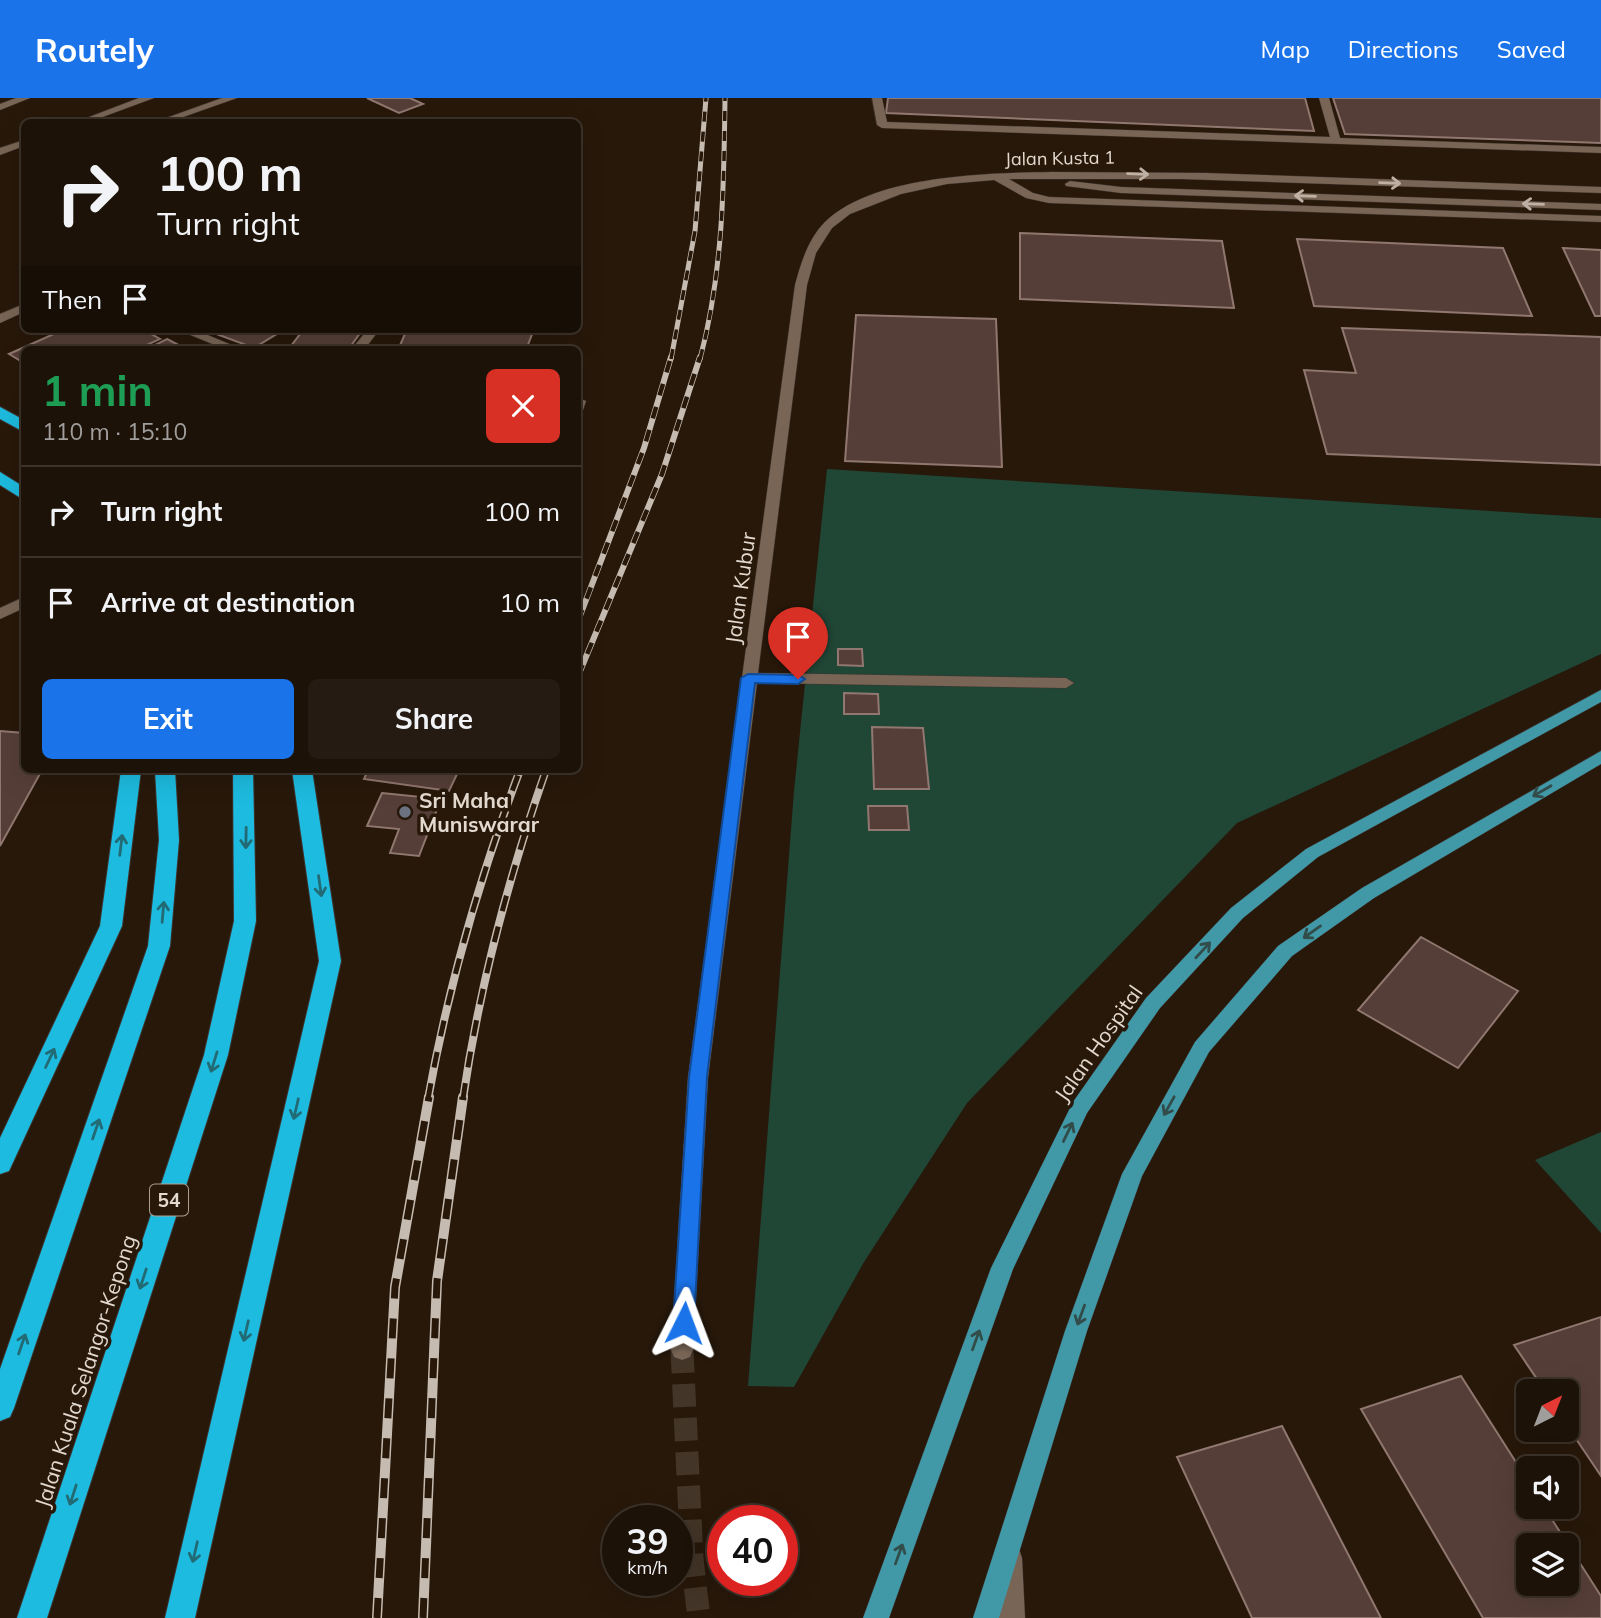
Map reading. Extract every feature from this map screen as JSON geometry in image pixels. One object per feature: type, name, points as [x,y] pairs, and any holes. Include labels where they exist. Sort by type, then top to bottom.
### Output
[{"type":"highway","points":[[0,412],[21,425]]},
{"type":"highway","points":[[0,477],[21,493]]},
{"type":"highway","points":[[0,1164],[111,926],[131,773]]},
{"type":"highway","points":[[0,1408],[159,946],[169,840],[165,773]]},
{"type":"highway","name":"Jalan Kuala Selangor-Kepong","points":[[32,1618],[216,1055],[244,921],[246,829],[243,773]]},
{"type":"highway","points":[[180,1618],[330,961],[302,773]]},
{"type":"main road","name":"Jalan Hospital","points":[[876,1618],[1002,1268],[1080,1108],[1153,1003],[1237,913],[1312,853],[1601,695]]},
{"type":"main road","points":[[986,1618],[1071,1345],[1132,1174],[1202,1047],[1285,951],[1368,893],[1601,757]]},
{"type":"street","points":[[0,107],[9,100],[24,98]]},
{"type":"street","points":[[90,119],[149,98]]},
{"type":"street","points":[[169,119],[232,98]]},
{"type":"street","points":[[877,98],[882,125],[1601,150]]},
{"type":"street","points":[[1324,98],[1336,141]]},
{"type":"street","points":[[0,152],[21,144]]},
{"type":"street","name":"Jalan Kusta 1","points":[[996,177],[1125,174],[1601,190]]},
{"type":"street","points":[[996,177],[1030,196],[1049,200],[1601,219]]},
{"type":"street","name":"Jalan Kusta 1","points":[[996,177],[1122,190],[1601,207]]},
{"type":"street","name":"Jalan Kubur","points":[[682,1350],[698,1077],[801,285],[809,254],[831,222],[888,193],[947,178],[996,177]]},
{"type":"street","points":[[0,319],[21,310]]},
{"type":"street","points":[[192,333],[227,346]]},
{"type":"street","points":[[0,614],[21,604]]},
{"type":"street","points":[[748,678],[1066,683]]},
{"type":"street","points":[[1009,1548],[1012,1618]]},
{"type":"green space","points":[[827,469],[1601,518],[1601,654],[1237,823],[967,1103],[864,1262],[794,1387],[748,1386],[794,791]]},
{"type":"green space","points":[[1601,1132],[1601,1233],[1535,1160]]},
{"type":"building","points":[[367,98],[410,98],[423,104],[399,113]]},
{"type":"building","points":[[888,98],[1305,98],[1314,131],[886,113]]},
{"type":"building","points":[[1333,98],[1601,98],[1601,143],[1345,134]]},
{"type":"building","points":[[1020,233],[1222,241],[1234,308],[1020,299]]},
{"type":"building","points":[[1297,239],[1503,248],[1532,316],[1314,306]]},
{"type":"building","points":[[1563,248],[1601,250],[1601,316],[1595,316]]},
{"type":"building","points":[[856,315],[996,319],[1002,467],[845,461]]},
{"type":"building","points":[[1342,328],[1601,337],[1601,465],[1327,454],[1304,370],[1356,373]]},
{"type":"building","points":[[56,333],[149,333],[160,339],[145,346],[27,346]]},
{"type":"building","points":[[214,333],[278,333],[257,346],[249,346]]},
{"type":"building","points":[[301,333],[360,333],[351,346],[291,346]]},
{"type":"building","points":[[405,333],[532,333],[528,346],[400,346]]},
{"type":"building","points":[[167,339],[180,346],[153,346]]},
{"type":"building","points":[[21,349],[21,361],[9,354]]},
{"type":"building","points":[[838,649],[862,649],[863,666],[838,665]]},
{"type":"building","points":[[844,693],[878,694],[879,714],[844,714]]},
{"type":"building","points":[[872,727],[923,728],[929,789],[874,789]]},
{"type":"building","points":[[0,731],[21,733],[21,773],[40,773],[0,846]]},
{"type":"building","points":[[367,773],[458,773],[449,791],[364,779]]},
{"type":"building","name":"Sri Maha Muniswarar","points":[[382,793],[441,799],[419,856],[390,853],[399,829],[367,826]]},
{"type":"building","points":[[868,806],[907,806],[909,830],[869,830]]},
{"type":"building","points":[[1421,937],[1518,991],[1458,1068],[1358,1010]]},
{"type":"building","points":[[1601,1317],[1601,1476],[1578,1442],[1579,1379],[1537,1379],[1514,1345]]},
{"type":"building","points":[[1461,1376],[1516,1462],[1516,1519],[1552,1519],[1561,1533],[1516,1533],[1516,1596],[1579,1596],[1579,1562],[1601,1596],[1601,1618],[1483,1618],[1361,1409]]},
{"type":"building","points":[[1282,1426],[1381,1618],[1252,1618],[1177,1457]]},
{"type":"tunnel","points":[[682,1350],[692,1559],[699,1618]]},
{"type":"railway","points":[[671,359],[695,231],[706,98]]},
{"type":"railway","points":[[700,359],[718,262],[723,197],[725,98]]},
{"type":"railway","points":[[581,613],[644,448],[671,357]]},
{"type":"railway","points":[[581,669],[662,474],[700,357]]},
{"type":"railway","points":[[428,1099],[445,1016],[467,933],[519,773]]},
{"type":"railway","points":[[463,1099],[497,933],[545,773]]},
{"type":"railway","points":[[377,1618],[395,1287],[429,1097]]},
{"type":"railway","points":[[423,1618],[437,1281],[463,1097]]},
{"type":"place","name":"Sri Maha Muniswarar","points":[[405,812]]},
{"type":"route","points":[[684,1323],[698,1077],[748,678],[798,679]]}]
